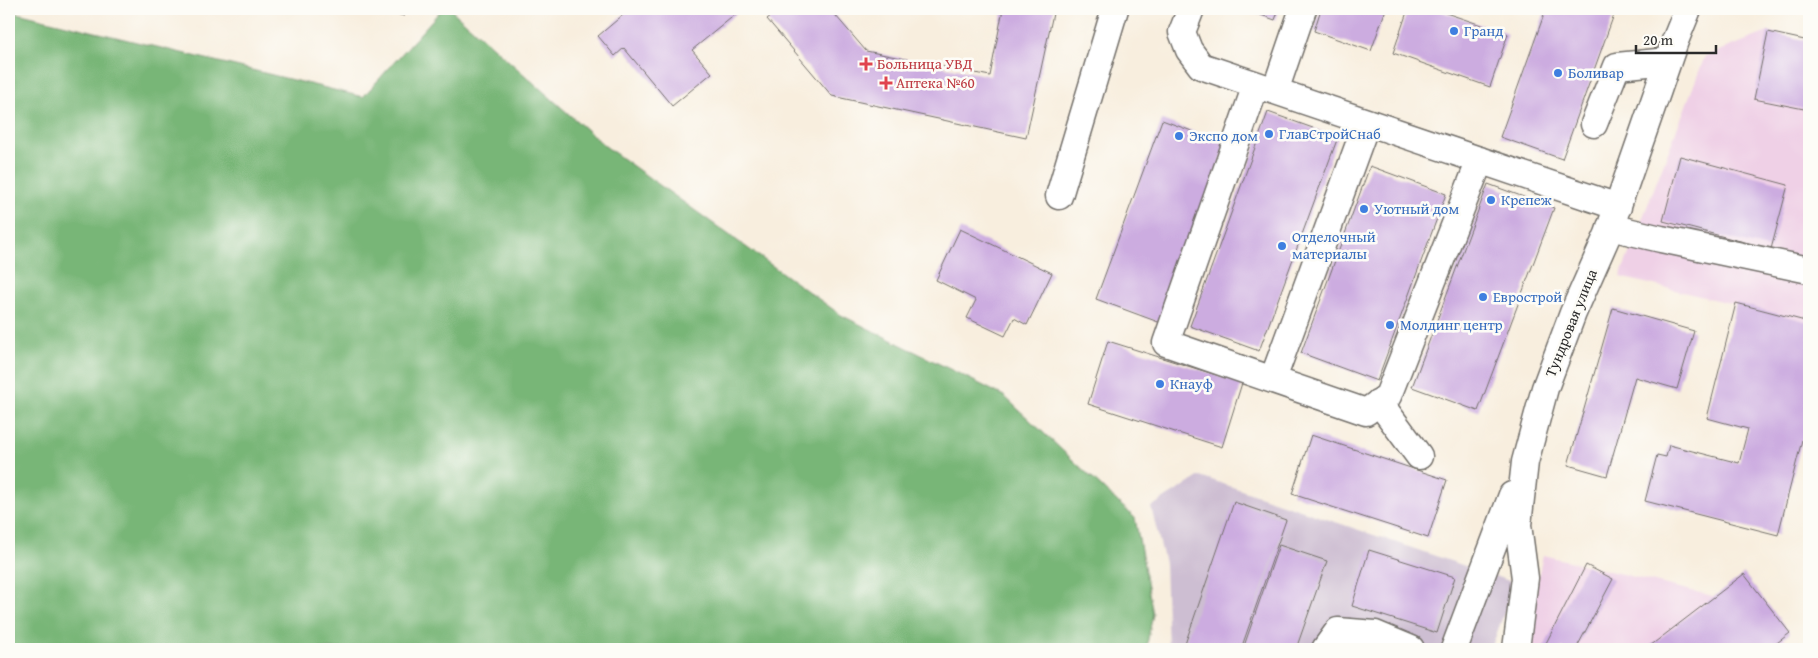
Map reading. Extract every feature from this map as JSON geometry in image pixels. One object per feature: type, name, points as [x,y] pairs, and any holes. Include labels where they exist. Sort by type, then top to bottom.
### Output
[{"type":"lane","points":[[1059,196],[1115,9]]},
{"type":"lane","points":[[1191,9],[1182,32],[1189,50],[1201,66],[1480,160],[1661,239],[1802,264]]},
{"type":"lane","points":[[1303,9],[1266,88],[1166,343],[1366,412],[1388,396],[1480,160]]},
{"type":"lane","name":"Тундровая улица","points":[[1516,649],[1525,578],[1518,525],[1525,462],[1545,388],[1573,313],[1614,217],[1688,9]]},
{"type":"lane","points":[[1594,124],[1617,66],[1668,61]]},
{"type":"lane","points":[[1272,379],[1367,122]]},
{"type":"lane","points":[[1379,402],[1419,456]]},
{"type":"lane","points":[[1454,649],[1525,462]]},
{"type":"lane","points":[[1325,649],[1338,631],[1375,634],[1411,649]]},
{"type":"shaded area","points":[[1768,32],[1809,41],[1809,322],[1620,277],[1705,56]]},
{"type":"shaded area","points":[[1200,476],[1515,583],[1491,649],[1168,649],[1165,563],[1151,507]]},
{"type":"shaded area","points":[[1543,555],[1758,607],[1794,649],[1523,649]]},
{"type":"green space","points":[[442,9],[450,9],[605,146],[841,315],[1004,396],[1135,518],[1153,614],[1146,649],[9,649],[9,11],[363,97]]},
{"type":"building","points":[[377,9],[406,9],[404,16]]},
{"type":"building","points":[[630,9],[742,9],[692,50],[712,73],[672,106],[624,48],[615,56],[598,36]]},
{"type":"building","name":"Больница УВД","points":[[780,9],[830,9],[866,51],[990,76],[1003,9],[1054,9],[1026,138],[832,96],[767,19]]},
{"type":"building","points":[[1244,9],[1279,9],[1275,20]]},
{"type":"building","points":[[1321,9],[1386,9],[1371,51],[1314,31]]},
{"type":"building","points":[[1408,9],[1434,9],[1508,34],[1490,87],[1393,53]]},
{"type":"building","name":"Боливар","points":[[1546,9],[1616,9],[1562,159],[1500,137]]},
{"type":"building","points":[[1768,32],[1809,41],[1809,110],[1754,99]]},
{"type":"building","points":[[1268,112],[1338,137],[1259,351],[1190,326]]},
{"type":"building","points":[[1162,120],[1227,144],[1161,323],[1096,299]]},
{"type":"building","points":[[1680,156],[1788,185],[1771,249],[1663,221]]},
{"type":"building","points":[[1370,166],[1446,194],[1377,381],[1301,353]]},
{"type":"building","name":"Еврострой","points":[[1488,184],[1554,208],[1478,411],[1412,387]]},
{"type":"building","points":[[960,229],[1052,273],[1027,325],[1014,318],[1005,336],[967,318],[976,300],[936,280]]},
{"type":"building","points":[[1736,303],[1809,322],[1809,442],[1802,440],[1778,535],[1645,501],[1657,455],[1666,457],[1669,445],[1739,463],[1748,429],[1707,418]]},
{"type":"building","points":[[1613,308],[1694,331],[1677,389],[1635,377],[1607,476],[1568,465]]},
{"type":"building","points":[[1108,341],[1242,383],[1222,447],[1088,404]]},
{"type":"building","points":[[1311,435],[1447,480],[1428,538],[1292,494]]},
{"type":"building","points":[[1234,502],[1286,520],[1241,649],[1190,649],[1184,647]]},
{"type":"building","points":[[1279,545],[1327,561],[1296,649],[1243,649]]},
{"type":"building","points":[[1369,550],[1455,577],[1437,633],[1352,606]]},
{"type":"building","points":[[1586,565],[1613,579],[1576,649],[1543,649]]},
{"type":"building","points":[[1744,574],[1790,633],[1769,649],[1646,649]]},
{"type":"place","name":"Гранд","points":[[1454,31]]},
{"type":"place","name":"Больница УВД","points":[[866,64]]},
{"type":"place","name":"Боливар","points":[[1558,73]]},
{"type":"place","name":"Аптека №60","points":[[886,83]]},
{"type":"place","name":"ГлавСтройСнаб","points":[[1269,134]]},
{"type":"place","name":"Экспо дом","points":[[1179,136]]},
{"type":"place","name":"Крепеж","points":[[1491,200]]},
{"type":"place","name":"Уютный дом","points":[[1364,209]]},
{"type":"place","name":"Отделочный материалы","points":[[1282,246]]},
{"type":"place","name":"Еврострой","points":[[1483,297]]},
{"type":"place","name":"Молдинг центр","points":[[1390,325]]},
{"type":"place","name":"Кнауф","points":[[1160,384]]}]
